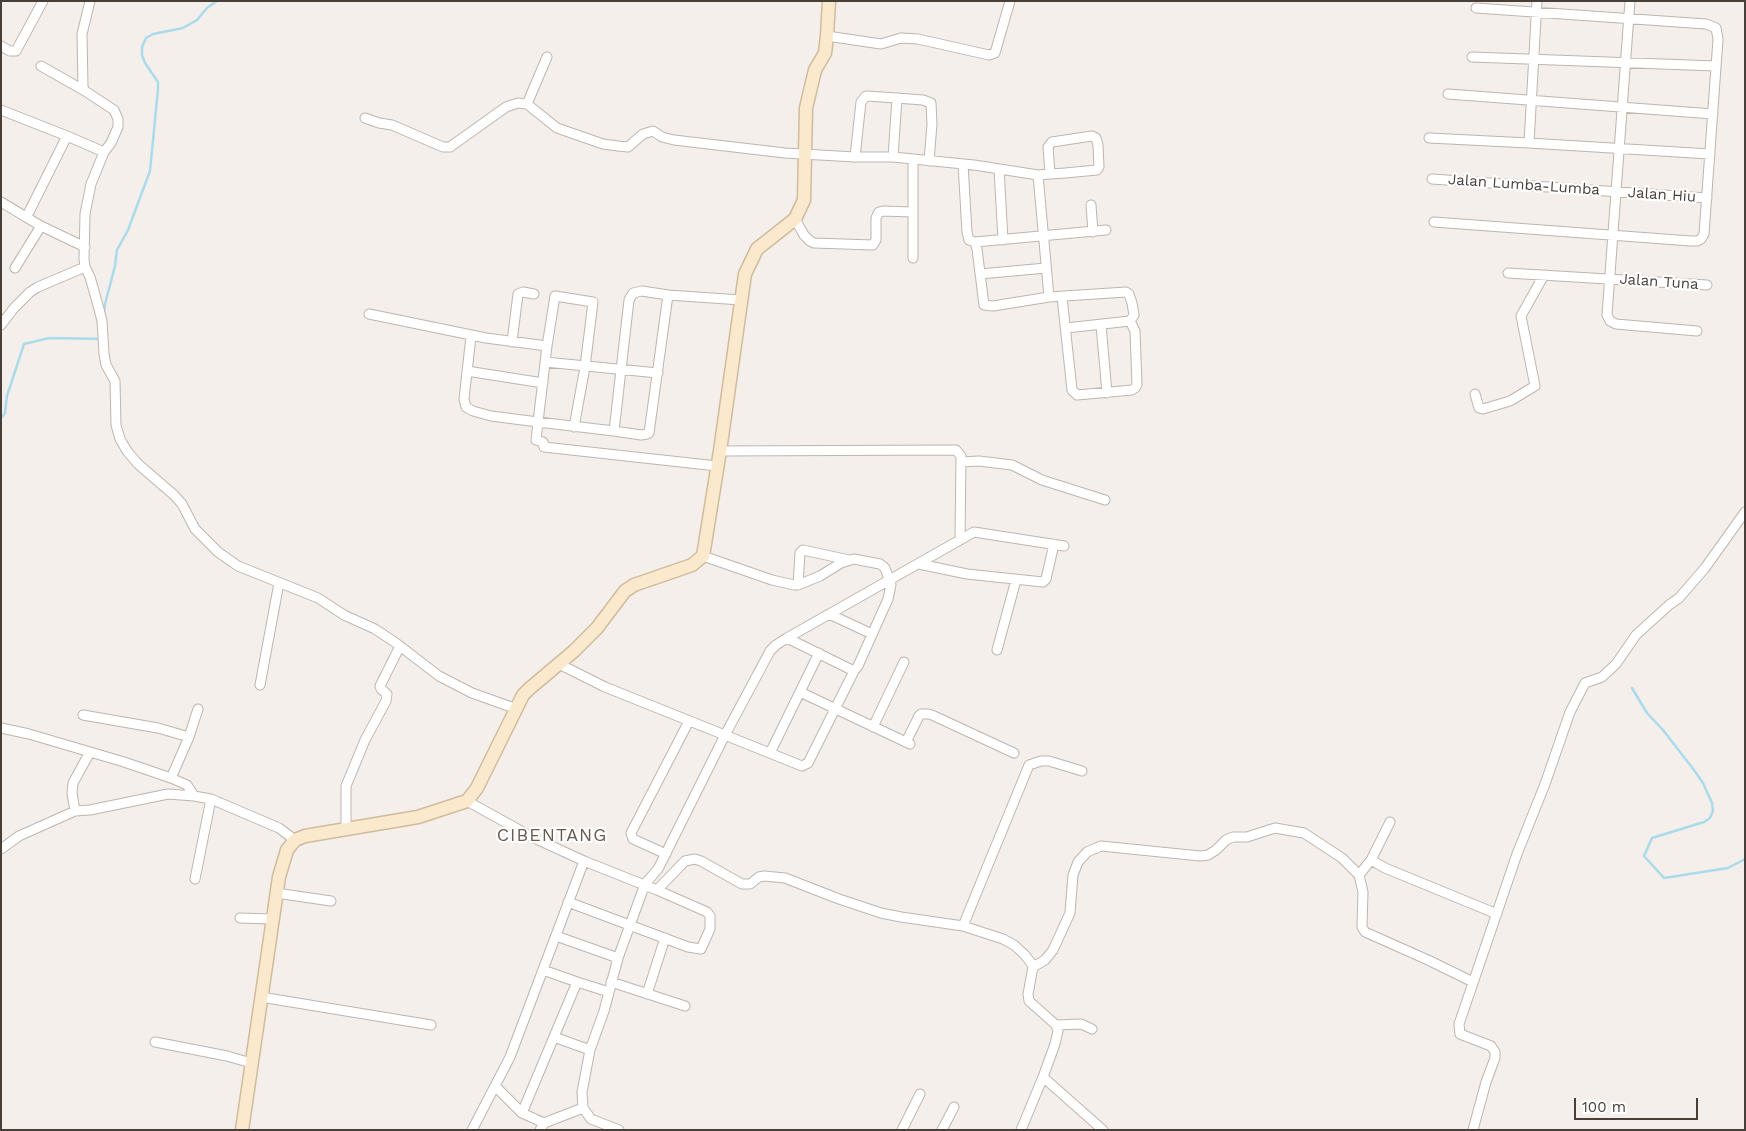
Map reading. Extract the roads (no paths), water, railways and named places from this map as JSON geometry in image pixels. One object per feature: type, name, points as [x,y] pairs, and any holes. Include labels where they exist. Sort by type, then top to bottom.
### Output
[{"type":"street","points":[[1,46],[10,51],[16,51],[43,1]]},
{"type":"street","points":[[85,90],[83,87],[82,34],[90,1]]},
{"type":"street","points":[[242,1130],[276,893],[287,850],[295,840],[305,836],[418,818],[467,801],[477,788],[523,695],[529,688],[559,664],[597,628],[626,591],[634,585],[692,564],[703,556],[745,274],[757,249],[795,219],[804,200],[806,108],[815,70],[824,53],[829,1]]},
{"type":"street","points":[[827,36],[881,44],[901,38],[913,38],[989,55],[995,53],[1010,1]]},
{"type":"street","points":[[1529,143],[1537,1]]},
{"type":"street","points":[[1630,1],[1607,315],[1612,322],[1697,330]]},
{"type":"street","points":[[1434,222],[1697,241],[1704,234],[1718,39],[1716,28],[1713,25],[1476,8]]},
{"type":"street","points":[[527,104],[546,57]]},
{"type":"street","points":[[1472,57],[1716,66]]},
{"type":"street","points":[[41,66],[109,105],[114,110],[118,119],[115,136],[104,152],[94,174],[88,197],[85,214],[85,267],[97,300],[102,321],[106,365],[115,381],[116,425],[120,439],[127,451],[138,464],[174,495],[182,504],[196,528],[218,552],[238,566],[318,598],[344,615],[375,629],[439,676],[472,693],[517,709]]},
{"type":"street","points":[[1448,94],[1713,114]]},
{"type":"street","points":[[855,157],[860,106],[866,96],[927,100],[932,104],[929,161]]},
{"type":"street","points":[[893,157],[897,98]]},
{"type":"street","points":[[366,118],[379,123],[392,124],[443,147],[450,147],[506,107],[518,102],[527,104],[557,128],[603,144],[628,147],[643,134],[653,131],[662,137],[674,140],[804,154],[893,157],[963,164],[1038,175],[1050,174],[1098,169],[1098,145],[1096,138],[1092,136],[1052,142],[1048,147],[1050,174]]},
{"type":"street","points":[[1,110],[104,152]]},
{"type":"street","points":[[27,216],[67,136]]},
{"type":"street","points":[[1428,138],[1710,154]]},
{"type":"street","points":[[913,159],[913,258]]},
{"type":"street","points":[[963,164],[969,240],[975,242],[1003,240],[1106,230]]},
{"type":"street","points":[[999,169],[1003,240]]},
{"type":"street","points":[[1038,175],[1048,297]]},
{"type":"street","name":"Jalan Lumba-Lumba","points":[[1432,179],[1616,192]]},
{"type":"street","name":"Jalan Hiu","points":[[1616,192],[1707,198]]},
{"type":"street","points":[[1,202],[41,226],[85,247]]},
{"type":"street","points":[[1092,205],[1093,232]]},
{"type":"street","points":[[795,219],[804,235],[814,243],[873,245],[876,240],[876,218],[879,212],[913,212]]},
{"type":"street","points":[[14,268],[41,226]]},
{"type":"street","points":[[975,242],[984,305],[993,306],[1048,297],[1126,292],[1129,294],[1134,315],[1130,321]]},
{"type":"street","points":[[1,326],[14,308],[30,292],[85,267]]},
{"type":"street","points":[[980,274],[1046,268]]},
{"type":"street","name":"Jalan Tuna","points":[[1508,272],[1707,285]]},
{"type":"street","points":[[1475,394],[1479,408],[1483,409],[1510,401],[1535,386],[1521,316],[1544,275]]},
{"type":"street","points":[[614,431],[630,297],[635,292],[642,291],[668,296],[741,300]]},
{"type":"street","points":[[512,342],[518,294],[522,292],[534,294]]},
{"type":"street","points":[[574,427],[585,367],[593,305],[590,301],[555,296],[536,440],[543,442],[544,447],[717,466]]},
{"type":"street","points":[[471,336],[464,399],[466,407],[492,416],[641,435],[647,434],[649,433],[668,296]]},
{"type":"street","points":[[1062,297],[1073,392],[1078,394],[1132,390],[1137,385],[1135,331],[1130,321]]},
{"type":"street","points":[[369,314],[471,336],[547,346]]},
{"type":"street","points":[[1066,328],[1130,321]]},
{"type":"street","points":[[1101,324],[1107,393]]},
{"type":"street","points":[[545,362],[658,373]]},
{"type":"street","points":[[467,371],[543,383]]},
{"type":"street","points":[[720,451],[942,449],[958,452],[961,456],[960,540]]},
{"type":"street","points":[[961,462],[979,461],[1012,466],[1042,480],[1105,500]]},
{"type":"street","points":[[1473,1130],[1486,1082],[1495,1058],[1495,1052],[1491,1046],[1463,1035],[1459,1029],[1459,1024],[1517,854],[1545,784],[1570,712],[1585,683],[1602,677],[1616,664],[1636,635],[1679,598],[1705,568],[1745,512]]},
{"type":"street","points":[[619,1130],[591,1119],[583,1108],[582,1092],[590,1050],[604,1011],[618,958],[645,884],[658,869],[725,735],[770,651],[787,638],[970,534],[978,532],[1064,546]]},
{"type":"street","points":[[919,564],[967,574],[1041,582],[1045,581],[1054,544]]},
{"type":"street","points":[[559,664],[605,687],[800,766],[808,763],[854,670],[858,666],[888,599],[891,588],[885,568],[880,564],[862,560],[849,560],[803,550],[800,554],[798,585]]},
{"type":"street","points":[[703,556],[772,580],[798,585],[820,576],[849,560]]},
{"type":"street","points":[[997,650],[1016,580]]},
{"type":"street","points":[[260,685],[279,583]]},
{"type":"street","points":[[830,614],[872,634]]},
{"type":"street","points":[[787,638],[854,670]]},
{"type":"street","points":[[346,830],[346,786],[365,740],[386,701],[387,694],[380,686],[400,646]]},
{"type":"street","points":[[770,753],[818,653]]},
{"type":"street","points":[[874,727],[904,662]]},
{"type":"street","points":[[800,692],[909,744],[919,716],[921,714],[928,714],[1014,752]]},
{"type":"street","points":[[171,778],[189,737],[198,709]]},
{"type":"street","points":[[83,715],[158,728],[189,737]]},
{"type":"street","points":[[666,854],[633,839],[632,833],[689,721]]},
{"type":"street","points":[[1,728],[29,734],[171,778],[187,785],[194,796]]},
{"type":"street","points":[[76,812],[72,793],[73,783],[90,752]]},
{"type":"street","points":[[963,926],[1029,765],[1041,761],[1049,761],[1082,771]]},
{"type":"street","points":[[1,849],[19,836],[76,812],[157,796],[194,796],[211,800],[279,828],[295,840]]},
{"type":"street","points":[[195,879],[211,800]]},
{"type":"street","points":[[467,801],[532,837],[584,861],[645,884],[707,912],[710,916],[710,929],[705,944],[701,949],[688,947],[568,902]]},
{"type":"street","points":[[1359,875],[1371,860],[1390,822]]},
{"type":"street","points":[[1033,967],[1045,960],[1053,950],[1070,913],[1072,905],[1071,882],[1075,868],[1087,852],[1096,847],[1200,856],[1208,855],[1226,840],[1233,837],[1246,837],[1275,828],[1304,834],[1342,858],[1359,875],[1363,892],[1362,927],[1365,932],[1473,982]]},
{"type":"street","points":[[657,890],[686,861],[695,859],[742,884],[750,884],[759,877],[764,876],[780,877],[881,913],[963,926],[990,934],[1014,945],[1025,955],[1033,967],[1028,994],[1029,1001],[1056,1025],[1058,1031],[1058,1036],[1043,1077],[1021,1130]]},
{"type":"street","points":[[1371,860],[1385,868],[1497,914]]},
{"type":"street","points":[[472,1130],[510,1057],[584,861]]},
{"type":"street","points":[[276,893],[331,901]]},
{"type":"street","points":[[240,918],[272,919]]},
{"type":"street","points":[[556,936],[618,958]]},
{"type":"street","points":[[647,994],[665,938]]},
{"type":"street","points":[[543,970],[609,992]]},
{"type":"street","points":[[522,1113],[577,982]]},
{"type":"street","points":[[611,982],[686,1006]]},
{"type":"street","points":[[261,997],[431,1025]]},
{"type":"street","points":[[1056,1025],[1081,1024],[1092,1029]]},
{"type":"street","points":[[554,1037],[590,1050]]},
{"type":"street","points":[[155,1042],[227,1056],[251,1063]]},
{"type":"street","points":[[1043,1077],[1103,1130]]},
{"type":"street","points":[[496,1086],[522,1113],[542,1126],[583,1108]]},
{"type":"street","points":[[902,1130],[920,1094]]},
{"type":"street","points":[[942,1130],[954,1107]]},
{"type":"waterway","points":[[104,314],[117,250],[128,230],[150,171],[158,82],[145,63],[142,47],[146,38],[153,34],[183,28],[197,20],[207,8],[217,1]]},
{"type":"waterway","points":[[1,418],[5,413],[7,396],[24,344],[49,338],[102,339]]},
{"type":"waterway","points":[[1632,688],[1647,713],[1663,730],[1703,783],[1712,803],[1713,811],[1710,818],[1704,822],[1652,838],[1644,856],[1664,878],[1728,868],[1745,859]]},
{"type":"district","name":"CIBENTANG","points":[[552,836]]}]
